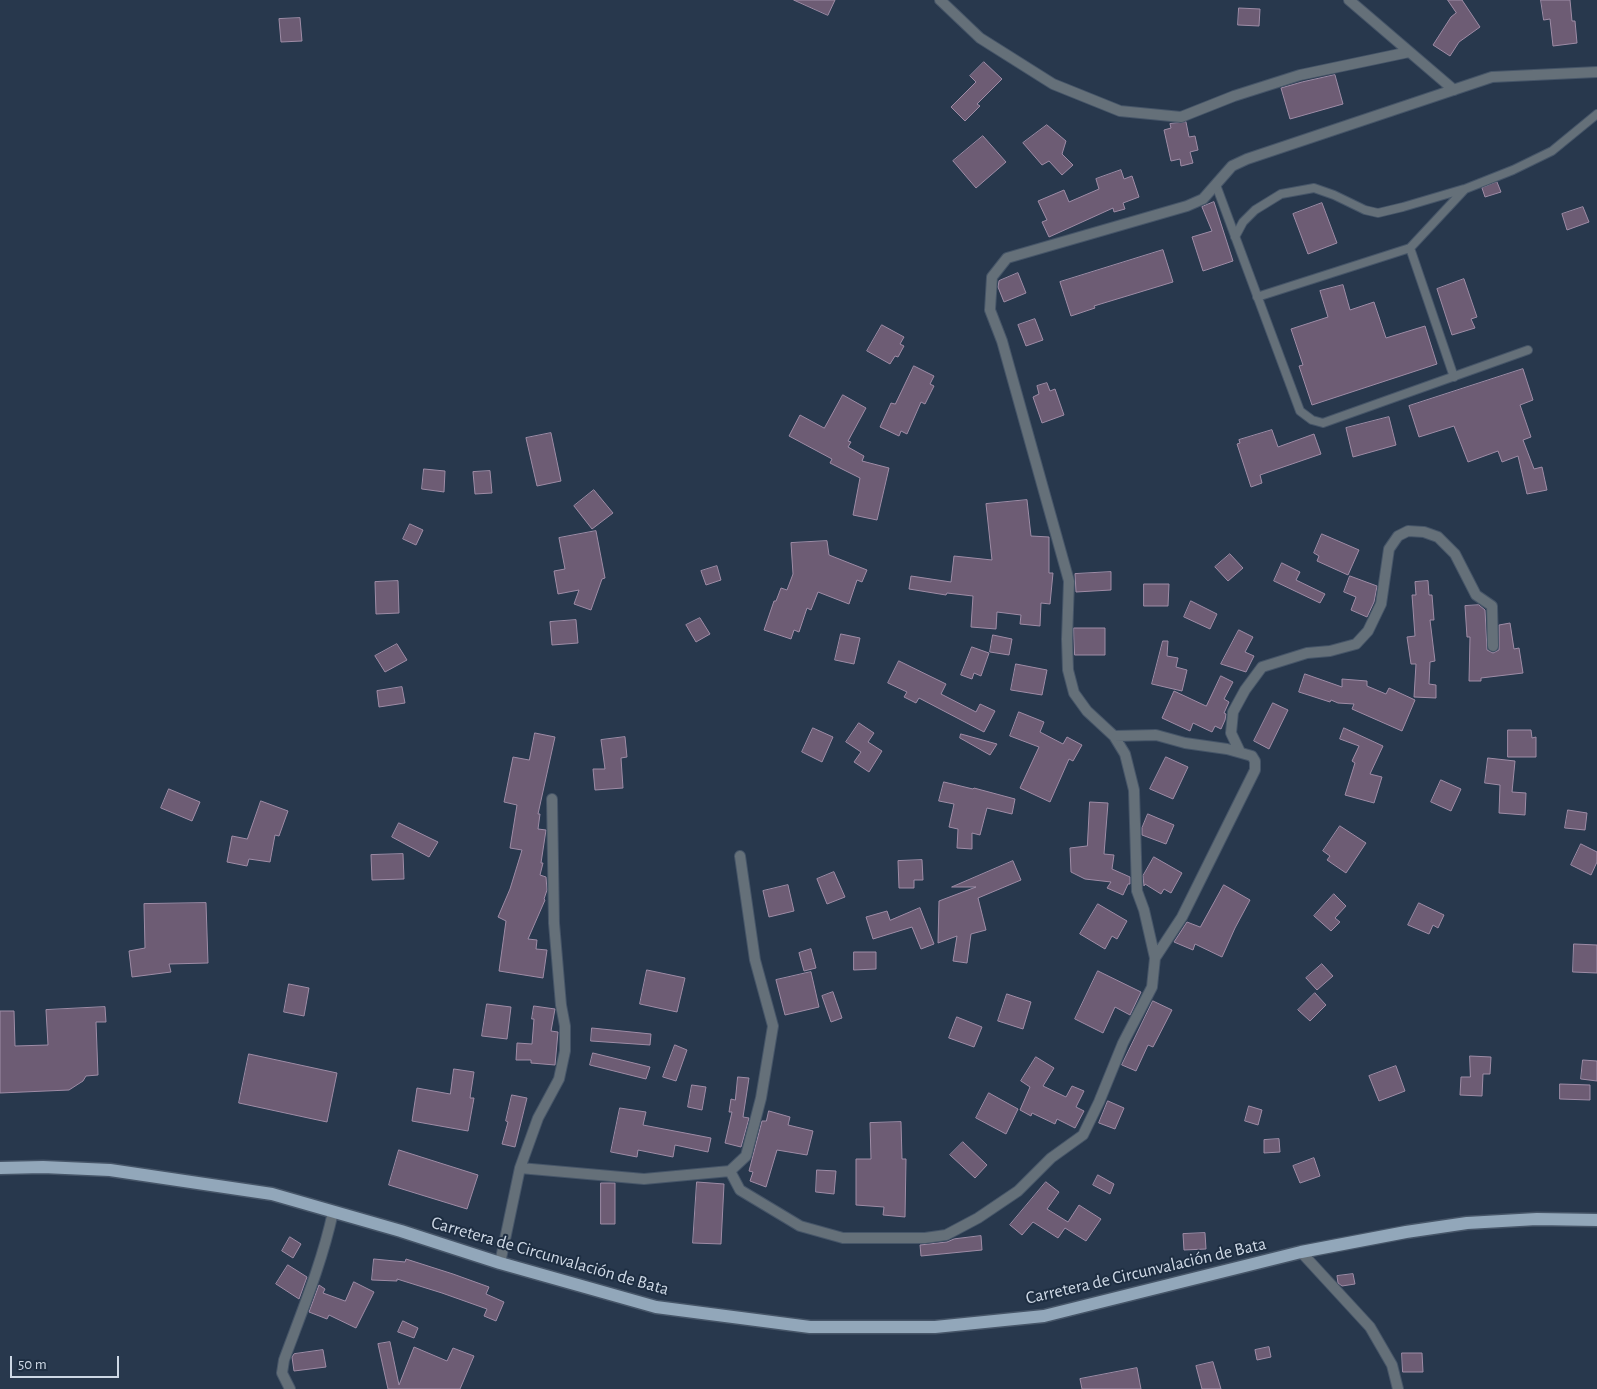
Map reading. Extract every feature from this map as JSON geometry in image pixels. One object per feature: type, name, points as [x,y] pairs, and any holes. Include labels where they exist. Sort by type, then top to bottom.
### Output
[{"type":"main road","name":"Carretera de Circunvalación de Bata","points":[[0,1168],[42,1167],[110,1170],[272,1194],[401,1231],[500,1264],[656,1307],[810,1327],[935,1327],[1044,1316],[1301,1252],[1406,1232],[1468,1223],[1537,1219],[1597,1220]]},
{"type":"street","points":[[940,0],[980,38],[1053,84],[1120,111],[1181,117],[1234,96],[1300,75],[1410,52]]},
{"type":"street","points":[[1349,0],[1454,90]]},
{"type":"street","points":[[730,1172],[740,1190],[800,1226],[843,1238],[925,1238],[946,1235],[978,1218],[1018,1191],[1051,1158],[1083,1135],[1099,1102],[1123,1043],[1152,988],[1155,958],[1138,891],[1134,790],[1124,754],[1114,736],[1087,711],[1074,693],[1068,670],[1069,581],[1002,341],[990,310],[992,277],[1007,258],[1187,206],[1203,199],[1232,166],[1247,159],[1492,78],[1597,72]]},
{"type":"street","points":[[1240,752],[1231,733],[1233,712],[1245,690],[1262,667],[1307,653],[1330,651],[1356,644],[1368,631],[1381,604],[1389,549],[1398,536],[1408,531],[1424,532],[1438,537],[1455,554],[1476,595],[1492,606],[1493,646]]},
{"type":"street","points":[[1114,736],[1156,735],[1186,743],[1240,752],[1252,756],[1255,761],[1255,770],[1182,917],[1155,958]]},
{"type":"street","points":[[500,1264],[520,1168],[538,1118],[559,1079],[565,1051],[565,1026],[561,1005],[554,924],[552,799]]},
{"type":"street","points":[[520,1168],[644,1179],[730,1172],[746,1156],[761,1098],[773,1026],[755,960],[740,856]]},
{"type":"street","points":[[290,1389],[282,1373],[284,1360],[317,1272],[333,1212]]},
{"type":"street","points":[[1301,1252],[1370,1327],[1392,1365],[1398,1389]]},
{"type":"lane","points":[[1235,237],[1243,222],[1254,210],[1281,194],[1314,188],[1365,210],[1378,213],[1465,189],[1513,170],[1552,151],[1597,114]]},
{"type":"lane","points":[[1216,185],[1300,411],[1312,420],[1324,423],[1528,350]]},
{"type":"lane","points":[[1257,297],[1410,248],[1465,189]]},
{"type":"lane","points":[[1410,248],[1454,377]]},
{"type":"building","points":[[794,0],[835,0],[828,15]]},
{"type":"building","points":[[1448,0],[1462,0],[1480,27],[1459,42],[1450,56],[1433,45],[1451,17],[1456,13]]},
{"type":"building","points":[[1541,0],[1570,0],[1572,21],[1575,21],[1577,43],[1553,46],[1550,19],[1544,20]]},
{"type":"building","points":[[1239,8],[1260,9],[1259,26],[1238,25]]},
{"type":"building","points":[[300,18],[302,41],[281,42],[279,19]]},
{"type":"building","points":[[984,62],[1002,79],[977,104],[980,106],[965,121],[951,107],[976,82],[970,76]]},
{"type":"building","points":[[1335,75],[1343,104],[1290,119],[1281,88]]},
{"type":"building","points":[[1186,122],[1189,137],[1195,136],[1198,150],[1190,152],[1193,163],[1181,166],[1180,159],[1171,161],[1164,130],[1171,128],[1170,124]]},
{"type":"building","points":[[1047,125],[1066,141],[1062,154],[1073,165],[1062,175],[1049,161],[1042,165],[1023,143]]},
{"type":"building","points":[[983,136],[1006,162],[976,188],[953,161]]},
{"type":"building","points":[[1121,170],[1124,179],[1132,176],[1139,197],[1123,203],[1125,209],[1114,212],[1113,208],[1049,237],[1042,222],[1047,220],[1038,201],[1064,190],[1069,202],[1099,189],[1096,179]]},
{"type":"building","points":[[1497,182],[1501,192],[1485,197],[1482,188]]},
{"type":"building","points":[[1214,202],[1233,261],[1203,271],[1192,237],[1212,231],[1202,207]]},
{"type":"building","points":[[1322,203],[1337,243],[1308,254],[1293,214]]},
{"type":"building","points":[[1583,207],[1589,222],[1567,230],[1562,214]]},
{"type":"building","points":[[1163,250],[1173,282],[1094,306],[1095,308],[1071,316],[1060,282]]},
{"type":"building","points":[[1018,273],[1026,293],[1004,302],[998,287],[999,281]]},
{"type":"building","points":[[1464,279],[1477,317],[1471,319],[1475,328],[1452,335],[1437,289]]},
{"type":"building","points":[[1343,285],[1350,310],[1374,302],[1386,338],[1425,326],[1437,364],[1312,405],[1299,366],[1303,365],[1291,329],[1328,317],[1320,291]]},
{"type":"building","points":[[1035,319],[1043,340],[1026,346],[1018,325]]},
{"type":"building","points":[[882,325],[904,337],[900,344],[904,346],[898,357],[895,356],[890,364],[867,351]]},
{"type":"building","points":[[914,366],[934,376],[930,384],[934,386],[925,404],[921,402],[907,434],[901,431],[899,436],[880,427],[891,403],[895,404]]},
{"type":"building","points":[[1523,369],[1533,400],[1520,405],[1531,437],[1523,440],[1534,469],[1542,467],[1547,490],[1527,494],[1518,456],[1502,462],[1498,451],[1468,462],[1454,426],[1419,437],[1409,406]]},
{"type":"building","points":[[1047,383],[1050,391],[1055,389],[1064,415],[1042,423],[1033,397],[1039,394],[1037,386]]},
{"type":"building","points":[[843,395],[866,408],[848,441],[851,442],[848,447],[864,456],[862,461],[889,468],[877,520],[853,515],[860,478],[830,463],[832,459],[789,436],[800,415],[824,428]]},
{"type":"building","points":[[1389,417],[1396,445],[1353,457],[1346,428]]},
{"type":"building","points":[[1272,430],[1278,447],[1314,434],[1321,454],[1260,475],[1262,483],[1251,487],[1237,444],[1240,443],[1239,440]]},
{"type":"building","points":[[551,433],[561,481],[537,486],[526,438]]},
{"type":"building","points":[[424,469],[445,471],[444,492],[422,489]]},
{"type":"building","points":[[490,471],[492,493],[475,494],[473,472]]},
{"type":"building","points":[[594,490],[613,513],[592,529],[574,506]]},
{"type":"building","points":[[1027,500],[1031,536],[1049,537],[1049,573],[1053,573],[1050,604],[1041,603],[1040,626],[1020,624],[1021,615],[997,612],[996,629],[971,627],[973,596],[947,593],[946,595],[909,589],[911,576],[951,582],[954,556],[992,560],[986,504]]},
{"type":"building","points":[[410,524],[423,530],[416,545],[403,539]]},
{"type":"building","points":[[596,531],[605,578],[602,579],[591,610],[574,604],[579,590],[558,594],[554,571],[565,569],[559,538]]},
{"type":"building","points":[[1322,534],[1359,550],[1348,575],[1317,561],[1319,556],[1314,553]]},
{"type":"building","points":[[827,541],[829,555],[867,570],[862,582],[857,580],[849,604],[818,592],[811,610],[807,608],[799,632],[794,630],[791,639],[764,630],[774,601],[776,601],[781,588],[787,590],[793,574],[791,543]]},
{"type":"building","points":[[1230,554],[1243,568],[1228,581],[1215,567]]},
{"type":"building","points":[[1282,563],[1300,572],[1296,580],[1325,594],[1320,603],[1274,581]]},
{"type":"building","points":[[717,566],[721,580],[706,585],[701,571]]},
{"type":"building","points":[[1111,572],[1111,590],[1076,592],[1075,574]]},
{"type":"building","points":[[1350,576],[1377,586],[1374,602],[1367,617],[1351,610],[1356,597],[1344,592]]},
{"type":"building","points":[[398,581],[399,613],[376,614],[375,582]]},
{"type":"building","points":[[1428,581],[1429,595],[1432,595],[1434,620],[1430,620],[1435,661],[1430,662],[1429,684],[1436,685],[1436,698],[1414,697],[1416,664],[1411,664],[1407,637],[1415,636],[1412,595],[1416,595],[1415,582]]},
{"type":"building","points":[[1144,584],[1169,584],[1168,606],[1144,606]]},
{"type":"building","points":[[1191,601],[1217,614],[1210,629],[1184,617]]},
{"type":"building","points":[[1479,605],[1485,610],[1487,650],[1493,653],[1499,650],[1499,625],[1510,623],[1514,649],[1519,648],[1523,673],[1481,678],[1481,681],[1469,681],[1470,637],[1467,637],[1465,606]]},
{"type":"building","points":[[700,618],[710,634],[696,642],[686,625]]},
{"type":"building","points":[[576,620],[578,643],[552,645],[550,622]]},
{"type":"building","points":[[1074,628],[1105,628],[1105,655],[1075,655]]},
{"type":"building","points":[[1239,630],[1253,637],[1245,652],[1254,656],[1246,672],[1221,664]]},
{"type":"building","points":[[841,634],[860,638],[854,664],[835,660]]},
{"type":"building","points":[[993,635],[1012,639],[1009,655],[990,652]]},
{"type":"building","points":[[1163,641],[1168,641],[1167,656],[1178,658],[1176,667],[1187,670],[1182,691],[1152,684]]},
{"type":"building","points":[[397,644],[407,660],[385,672],[375,656]]},
{"type":"building","points":[[972,647],[989,653],[981,676],[974,673],[972,679],[961,675]]},
{"type":"building","points":[[899,661],[946,684],[941,694],[976,712],[980,704],[995,711],[984,732],[919,698],[916,703],[904,697],[907,692],[888,683]]},
{"type":"building","points":[[1016,664],[1047,670],[1042,695],[1011,690]]},
{"type":"building","points":[[1305,674],[1342,687],[1342,679],[1367,681],[1367,686],[1386,694],[1389,688],[1415,700],[1402,731],[1352,709],[1354,704],[1338,703],[1331,700],[1330,702],[1299,692]]},
{"type":"building","points":[[1221,676],[1233,682],[1224,699],[1229,702],[1224,713],[1226,714],[1225,720],[1221,729],[1215,726],[1212,732],[1193,723],[1190,731],[1162,718],[1174,691],[1206,706]]},
{"type":"building","points":[[402,687],[405,703],[379,707],[377,691]]},
{"type":"building","points":[[1273,703],[1288,710],[1269,749],[1254,741]]},
{"type":"building","points":[[1019,712],[1044,722],[1040,732],[1063,744],[1067,737],[1082,745],[1073,761],[1069,759],[1050,802],[1020,788],[1039,747],[1010,736]]},
{"type":"building","points":[[859,723],[874,733],[868,742],[882,751],[869,772],[854,762],[861,752],[846,742]]},
{"type":"building","points":[[813,728],[833,737],[822,762],[802,752]]},
{"type":"building","points":[[1344,728],[1383,746],[1370,774],[1382,777],[1374,803],[1345,795],[1355,763],[1352,761],[1359,746],[1340,739]]},
{"type":"building","points":[[1508,730],[1531,730],[1532,738],[1536,737],[1536,757],[1508,757]]},
{"type":"building","points":[[535,733],[555,737],[538,814],[540,814],[538,829],[546,830],[540,875],[546,877],[547,890],[545,900],[528,939],[537,940],[536,949],[547,950],[543,978],[499,971],[506,921],[498,917],[510,889],[522,850],[510,848],[517,805],[504,802],[513,757],[529,760]]},
{"type":"building","points":[[961,734],[997,744],[990,755],[960,738]]},
{"type":"building","points":[[625,737],[627,757],[621,758],[623,788],[595,790],[593,769],[605,769],[601,740]]},
{"type":"building","points":[[1166,757],[1188,767],[1173,799],[1150,789]]},
{"type":"building","points":[[1488,758],[1515,761],[1512,792],[1526,793],[1525,815],[1499,813],[1500,785],[1485,783]]},
{"type":"building","points":[[1441,780],[1461,789],[1451,811],[1431,802]]},
{"type":"building","points":[[944,782],[1015,799],[1012,814],[987,808],[980,835],[972,833],[972,849],[957,848],[958,829],[949,827],[954,804],[939,801]]},
{"type":"building","points":[[169,789],[200,802],[192,821],[161,808]]},
{"type":"building","points":[[261,801],[288,811],[279,836],[275,835],[270,862],[249,859],[247,866],[227,862],[232,836],[247,839]]},
{"type":"building","points":[[1090,802],[1108,803],[1104,854],[1114,855],[1112,869],[1130,877],[1130,884],[1128,884],[1123,895],[1107,888],[1111,882],[1085,879],[1071,872],[1070,848],[1087,846]]},
{"type":"building","points":[[1568,810],[1587,813],[1585,830],[1565,828]]},
{"type":"building","points":[[1148,814],[1174,825],[1166,844],[1142,835],[1142,828]]},
{"type":"building","points":[[399,823],[438,842],[429,857],[392,837]]},
{"type":"building","points":[[1340,826],[1366,843],[1346,873],[1327,860],[1330,856],[1323,851]]},
{"type":"building","points":[[1581,844],[1597,852],[1597,862],[1591,875],[1571,865]]},
{"type":"building","points":[[403,854],[404,879],[372,880],[371,855]]},
{"type":"building","points":[[1154,857],[1182,873],[1171,893],[1164,889],[1161,894],[1145,884],[1144,886],[1143,876]]},
{"type":"building","points":[[922,860],[923,880],[914,880],[914,888],[899,888],[898,861]]},
{"type":"building","points":[[1013,861],[1021,880],[978,898],[986,930],[971,934],[967,963],[953,961],[957,936],[938,943],[939,901],[976,887],[952,887]]},
{"type":"building","points":[[834,872],[845,897],[827,904],[817,879]]},
{"type":"building","points":[[788,885],[794,911],[769,917],[763,891]]},
{"type":"building","points":[[1224,885],[1250,900],[1222,957],[1195,944],[1193,950],[1174,942],[1187,922],[1200,927]]},
{"type":"building","points":[[1334,894],[1346,906],[1335,918],[1340,922],[1331,931],[1314,916]]},
{"type":"building","points":[[206,903],[208,963],[169,964],[171,972],[132,977],[129,951],[145,948],[144,904]]},
{"type":"building","points":[[1419,903],[1444,915],[1438,928],[1433,925],[1429,934],[1408,925]]},
{"type":"building","points":[[1098,904],[1127,921],[1117,939],[1112,936],[1105,949],[1080,934]]},
{"type":"building","points":[[920,908],[934,944],[921,949],[912,927],[873,939],[866,917],[887,911],[890,920]]},
{"type":"building","points":[[1574,944],[1597,945],[1597,973],[1573,972]]},
{"type":"building","points":[[811,949],[816,968],[804,971],[799,953]]},
{"type":"building","points":[[854,952],[876,952],[876,969],[854,970]]},
{"type":"building","points":[[1322,964],[1333,976],[1317,990],[1306,978]]},
{"type":"building","points":[[647,970],[685,978],[677,1012],[640,1004]]},
{"type":"building","points":[[1098,971],[1141,992],[1130,1015],[1115,1007],[1103,1033],[1075,1019]]},
{"type":"building","points":[[811,972],[819,1007],[785,1015],[776,980]]},
{"type":"building","points":[[289,984],[309,988],[304,1016],[284,1012]]},
{"type":"building","points":[[833,992],[842,1018],[831,1022],[822,996]]},
{"type":"building","points":[[1315,993],[1326,1005],[1310,1021],[1298,1010]]},
{"type":"building","points":[[1007,994],[1031,1002],[1023,1029],[998,1021]]},
{"type":"building","points":[[1153,1001],[1172,1010],[1153,1047],[1148,1045],[1136,1071],[1122,1065]]},
{"type":"building","points":[[487,1004],[511,1007],[507,1039],[482,1036]]},
{"type":"building","points":[[534,1006],[555,1009],[551,1031],[558,1032],[555,1065],[531,1063],[531,1060],[516,1060],[517,1043],[532,1044]]},
{"type":"building","points":[[105,1007],[106,1022],[96,1022],[98,1075],[86,1076],[83,1081],[69,1090],[0,1093],[0,1011],[14,1011],[15,1046],[48,1045],[46,1010]]},
{"type":"building","points":[[957,1017],[982,1027],[974,1047],[949,1038]]},
{"type":"building","points":[[592,1028],[651,1034],[650,1045],[591,1041]]},
{"type":"building","points":[[675,1045],[687,1050],[676,1081],[663,1077]]},
{"type":"building","points":[[593,1053],[650,1067],[646,1079],[590,1065]]},
{"type":"building","points":[[249,1054],[337,1073],[327,1122],[239,1103]]},
{"type":"building","points":[[1470,1056],[1491,1057],[1490,1074],[1483,1074],[1482,1096],[1460,1095],[1461,1077],[1470,1077]]},
{"type":"building","points":[[1036,1057],[1054,1068],[1043,1086],[1066,1097],[1072,1086],[1084,1091],[1076,1107],[1084,1111],[1075,1128],[1057,1119],[1055,1124],[1032,1113],[1031,1116],[1020,1110],[1030,1087],[1021,1081]]},
{"type":"building","points":[[1583,1060],[1597,1061],[1597,1081],[1581,1079]]},
{"type":"building","points":[[1396,1066],[1405,1091],[1379,1101],[1369,1076]]},
{"type":"building","points":[[454,1069],[474,1072],[470,1098],[474,1098],[468,1131],[412,1121],[417,1088],[450,1094]]},
{"type":"building","points":[[738,1077],[749,1078],[743,1117],[749,1118],[741,1147],[725,1143],[732,1112],[729,1112],[731,1099],[735,1100]]},
{"type":"building","points":[[1560,1084],[1590,1085],[1590,1100],[1560,1099]]},
{"type":"building","points":[[692,1085],[706,1087],[702,1110],[688,1107]]},
{"type":"building","points":[[989,1093],[1018,1109],[1006,1134],[976,1118]]},
{"type":"building","points":[[512,1095],[527,1098],[515,1147],[502,1144]]},
{"type":"building","points":[[1108,1101],[1124,1108],[1115,1129],[1099,1123]]},
{"type":"building","points":[[1249,1106],[1262,1110],[1258,1125],[1245,1121]]},
{"type":"building","points":[[620,1108],[646,1112],[643,1125],[711,1138],[708,1152],[675,1145],[673,1157],[638,1150],[637,1157],[611,1152]]},
{"type":"building","points":[[769,1111],[790,1117],[788,1125],[813,1131],[807,1155],[777,1150],[766,1187],[750,1181],[753,1172],[749,1171],[762,1121],[766,1121]]},
{"type":"building","points":[[901,1122],[902,1159],[906,1159],[905,1217],[883,1215],[884,1207],[856,1205],[856,1159],[871,1159],[870,1123]]},
{"type":"building","points":[[1279,1139],[1280,1152],[1264,1153],[1264,1140]]},
{"type":"building","points":[[963,1142],[987,1165],[975,1178],[950,1155]]},
{"type":"building","points":[[399,1150],[478,1175],[467,1209],[389,1185]]},
{"type":"building","points":[[1314,1158],[1320,1176],[1300,1183],[1293,1166]]},
{"type":"building","points":[[817,1170],[836,1171],[834,1194],[816,1192]]},
{"type":"building","points":[[1098,1175],[1114,1184],[1110,1194],[1093,1185]]},
{"type":"building","points":[[697,1182],[724,1184],[721,1244],[693,1243]]},
{"type":"building","points":[[1046,1182],[1059,1192],[1047,1209],[1068,1222],[1079,1205],[1101,1219],[1086,1241],[1065,1228],[1058,1238],[1033,1222],[1022,1235],[1010,1225]]},
{"type":"building","points":[[601,1183],[615,1183],[615,1224],[601,1224]]},
{"type":"building","points":[[1205,1233],[1206,1249],[1184,1250],[1183,1234]]},
{"type":"building","points":[[981,1236],[982,1250],[921,1256],[920,1245]]},
{"type":"building","points":[[290,1237],[301,1244],[293,1258],[282,1251]]},
{"type":"building","points":[[374,1259],[405,1262],[406,1259],[453,1274],[489,1287],[486,1294],[504,1302],[496,1321],[484,1316],[487,1309],[442,1293],[397,1279],[397,1281],[372,1280]]},
{"type":"building","points":[[288,1265],[307,1277],[299,1299],[276,1284]]},
{"type":"building","points":[[1353,1274],[1355,1284],[1342,1286],[1338,1283],[1337,1276]]},
{"type":"building","points":[[354,1282],[374,1292],[356,1328],[329,1315],[327,1319],[309,1312],[319,1285],[325,1289],[323,1293],[345,1301]]},
{"type":"building","points":[[403,1321],[418,1328],[414,1338],[398,1332]]},
{"type":"building","points":[[390,1342],[399,1385],[414,1347],[447,1361],[453,1348],[474,1356],[460,1389],[388,1389],[378,1344]]},
{"type":"building","points":[[1269,1347],[1271,1357],[1257,1360],[1255,1350]]},
{"type":"building","points":[[323,1350],[326,1367],[294,1371],[292,1357],[294,1354]]},
{"type":"building","points":[[1402,1353],[1422,1353],[1423,1372],[1403,1372]]},
{"type":"building","points":[[1213,1362],[1221,1389],[1202,1389],[1196,1366]]},
{"type":"building","points":[[1137,1368],[1141,1389],[1082,1389],[1080,1379]]}]
